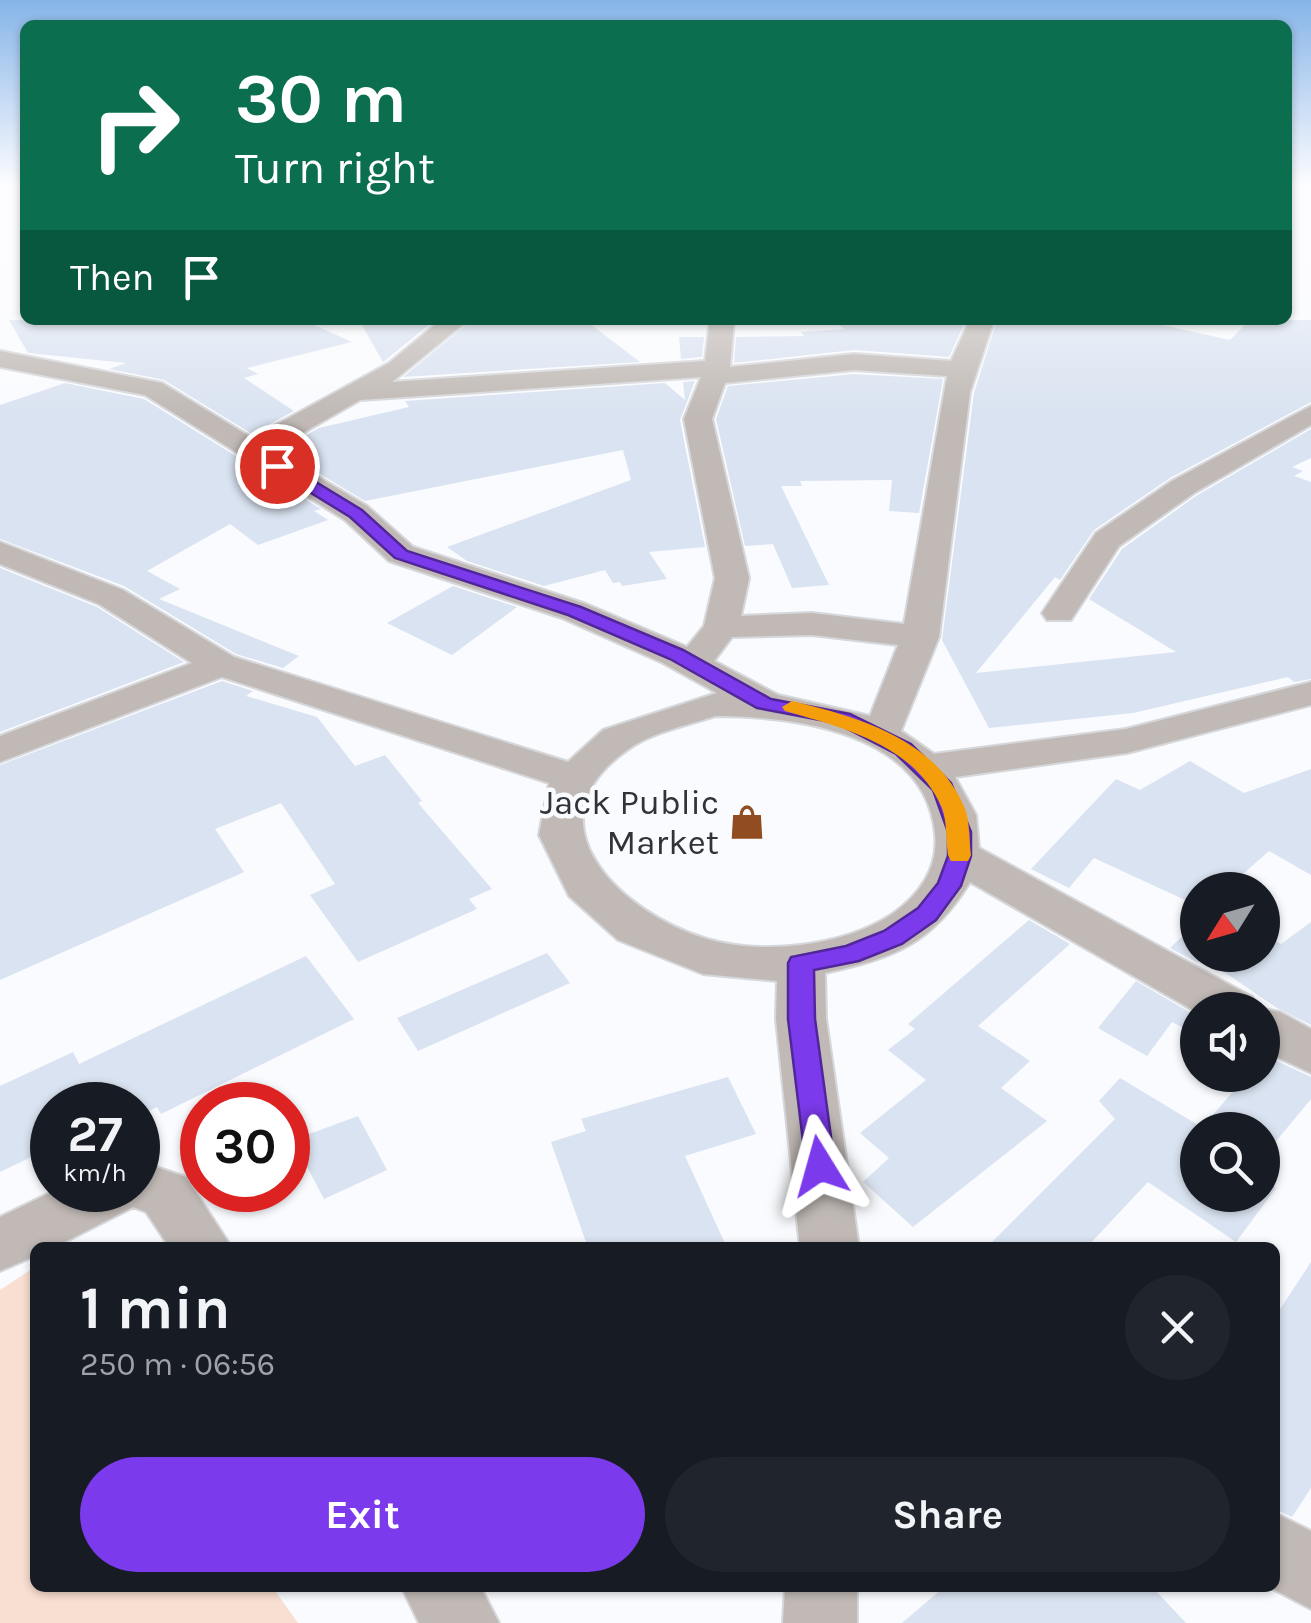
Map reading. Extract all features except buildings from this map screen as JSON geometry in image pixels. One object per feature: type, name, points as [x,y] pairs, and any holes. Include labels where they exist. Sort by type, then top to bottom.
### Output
[{"type":"street","points":[[251,450],[360,392],[398,368],[450,325]]},
{"type":"street","points":[[693,664],[721,627],[732,578],[698,420],[715,372],[721,325]]},
{"type":"street","points":[[880,735],[906,684],[921,638],[960,369],[980,325]]},
{"type":"street","points":[[0,359],[153,389],[356,513],[401,554],[574,611],[693,664],[764,704]]},
{"type":"street","points":[[360,392],[854,362],[960,369]]},
{"type":"street","points":[[1058,613],[1108,540],[1183,487],[1311,414]]},
{"type":"street","points":[[0,552],[111,598],[221,665],[575,778]]},
{"type":"street","points":[[721,627],[812,624],[921,638]]},
{"type":"street","points":[[0,750],[221,665]]},
{"type":"street","points":[[926,768],[1127,741],[1306,698]]},
{"type":"street","points":[[712,704],[764,704],[842,718],[880,735],[926,768],[954,810],[960,856],[949,886],[927,914],[904,930],[850,954],[800,963],[757,964],[700,955],[636,932],[606,911],[574,875],[560,836],[560,811],[575,778],[609,741],[642,723],[712,704]]},
{"type":"street","points":[[960,856],[1202,992]]},
{"type":"street","points":[[800,963],[801,1019],[835,1242]]},
{"type":"street","points":[[1280,1036],[1311,1053]]},
{"type":"street","points":[[160,1192],[166,1194],[199,1242]]},
{"type":"street","points":[[0,1245],[68,1212]]},
{"type":"street","points":[[1280,1551],[1311,1573]]},
{"type":"street","points":[[441,1592],[462,1623]]},
{"type":"street","points":[[820,1623],[821,1592]]},
{"type":"shaded area","points":[[30,1270],[30,1592],[276,1592],[298,1623],[0,1623],[0,1290]]},
{"type":"slow traffic","points":[[792,707],[842,718],[880,735],[926,768],[943,788],[954,810],[960,832],[960,855]]},
{"type":"place","name":"Jack Public Market","points":[[747,822]]},
{"type":"route","points":[[277,466],[356,513],[401,554],[420,564],[574,611],[676,654],[764,704],[804,708],[842,718],[904,749],[943,788],[960,832],[960,856],[949,886],[927,914],[893,937],[850,954],[800,963],[801,1019],[820,1166]]}]
